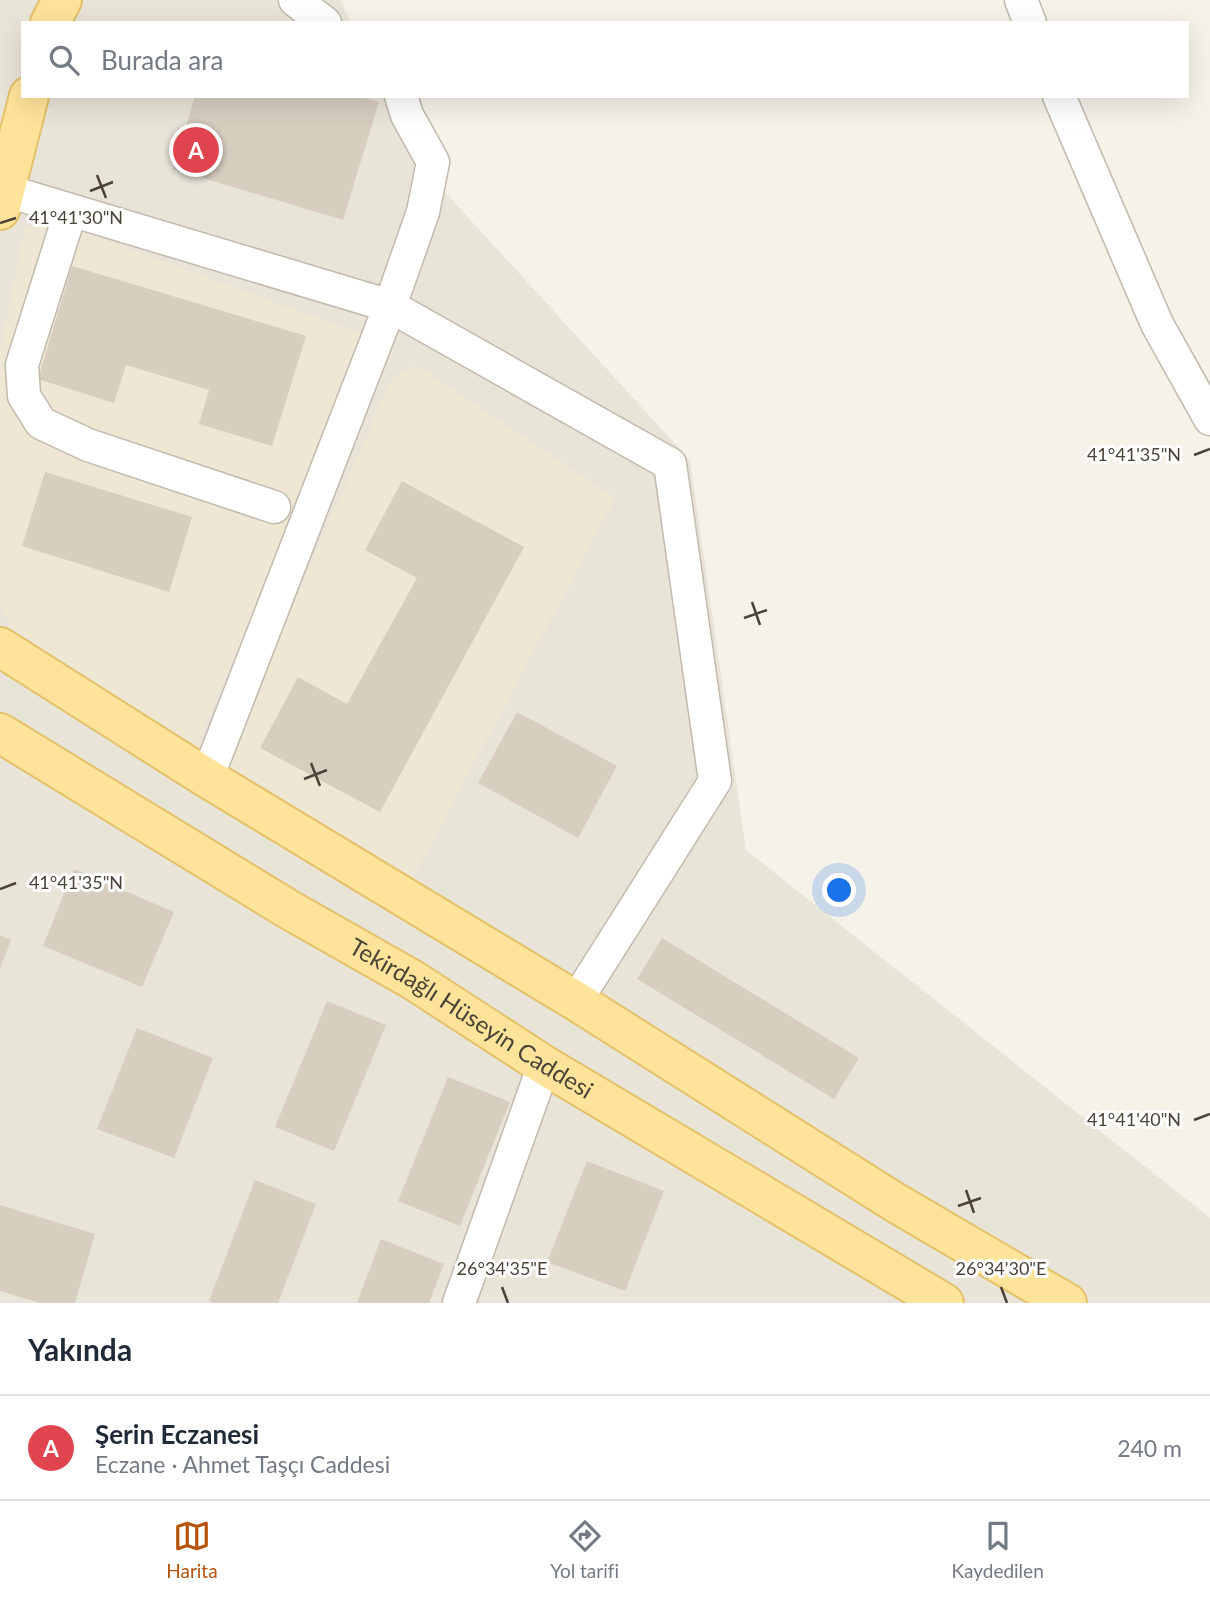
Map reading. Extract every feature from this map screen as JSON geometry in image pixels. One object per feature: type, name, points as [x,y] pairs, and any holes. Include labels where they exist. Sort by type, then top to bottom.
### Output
[{"type":"main road","points":[[51,21],[62,0]]},
{"type":"main road","points":[[2,200],[28,98]]},
{"type":"main road","points":[[0,647],[207,778],[576,1001],[896,1203],[1068,1303]]},
{"type":"main road","name":"Tekirdağlı Hüseyin Caddesi","points":[[0,733],[288,909],[413,980],[544,1065],[944,1303]]},
{"type":"street","points":[[295,0],[322,21]]},
{"type":"street","points":[[1021,0],[1029,21]]},
{"type":"street","points":[[207,778],[390,306],[422,212],[433,162],[407,115],[402,98]]},
{"type":"street","points":[[1060,98],[1157,324],[1210,419]]},
{"type":"street","points":[[2,200],[71,210],[390,306],[670,464],[715,781],[576,1001]]},
{"type":"street","points":[[71,210],[22,365],[24,396],[41,423],[88,445],[274,507]]},
{"type":"street","points":[[458,1303],[544,1065]]},
{"type":"shaded area","points":[[0,0],[340,0],[350,21],[21,21],[21,98],[388,98],[421,166],[690,460],[746,850],[1210,1218],[1210,1303],[0,1303]]},
{"type":"shaded area","points":[[48,219],[361,334],[370,349],[196,746],[175,754],[9,624],[0,606],[0,353],[25,227]]},
{"type":"shaded area","points":[[418,366],[615,499],[411,881],[223,767],[392,377]]},
{"type":"building","points":[[194,98],[366,98],[379,102],[343,220],[173,169]]},
{"type":"building","points":[[72,266],[306,336],[272,446],[199,424],[209,390],[126,365],[114,403],[38,379]]},
{"type":"building","points":[[45,472],[192,517],[169,592],[22,546]]},
{"type":"building","points":[[402,481],[524,547],[380,812],[260,748],[298,677],[347,704],[417,578],[365,550]]},
{"type":"building","points":[[517,712],[617,766],[578,838],[478,783]]},
{"type":"building","points":[[74,869],[174,912],[142,987],[43,946]]},
{"type":"building","points":[[0,935],[11,940],[0,968]]},
{"type":"building","points":[[662,938],[859,1058],[834,1099],[637,979]]},
{"type":"building","points":[[327,1001],[386,1025],[334,1151],[275,1127]]},
{"type":"building","points":[[137,1028],[213,1058],[174,1158],[97,1129]]},
{"type":"building","points":[[448,1077],[510,1102],[460,1226],[398,1201]]},
{"type":"building","points":[[587,1161],[664,1191],[625,1291],[547,1262]]},
{"type":"building","points":[[255,1180],[316,1204],[278,1303],[214,1303],[209,1301]]},
{"type":"building","points":[[0,1205],[95,1234],[75,1303],[40,1303],[0,1291]]},
{"type":"building","points":[[381,1239],[444,1264],[429,1303],[357,1303]]},
{"type":"place","name":"Şerin Eczanesi","points":[[196,150]]}]
